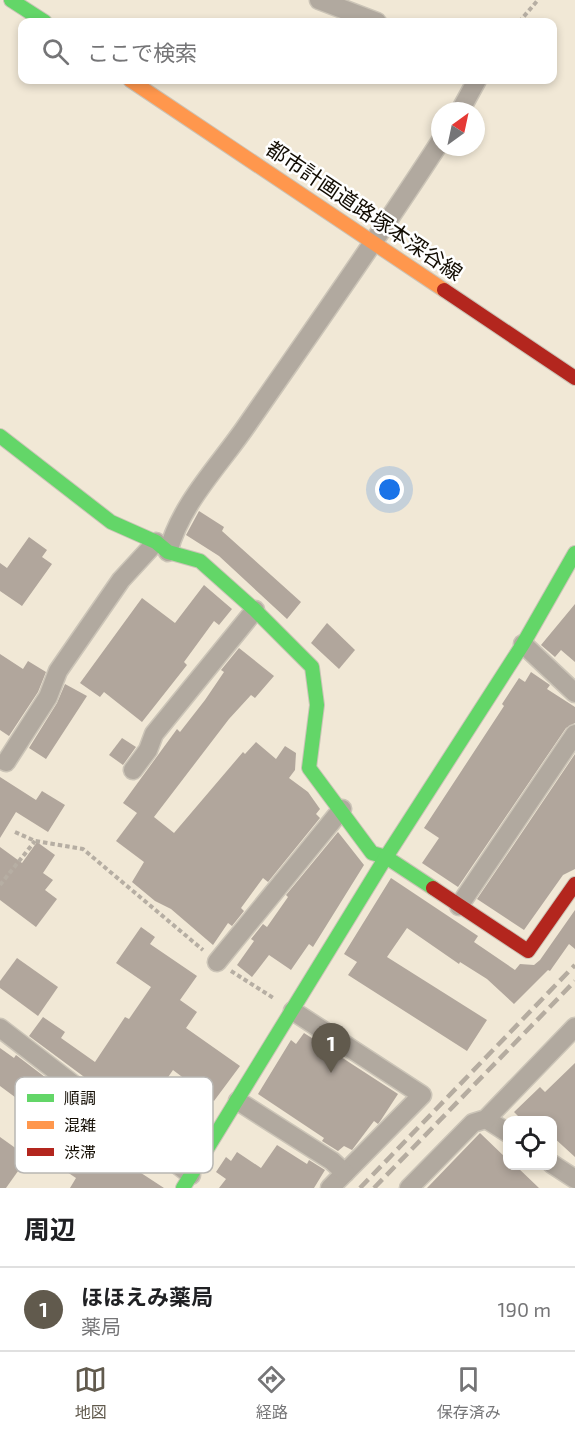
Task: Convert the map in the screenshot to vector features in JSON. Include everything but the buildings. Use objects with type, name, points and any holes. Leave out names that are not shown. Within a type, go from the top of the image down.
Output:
[{"type":"street","points":[[11,0],[39,18]]},
{"type":"street","points":[[319,0],[366,18]]},
{"type":"street","name":"都市計画道路塚本深谷線","points":[[136,84],[575,378]]},
{"type":"street","points":[[465,102],[475,84]]},
{"type":"street","points":[[6,762],[48,698],[58,671],[121,580],[162,547],[173,533],[192,498],[246,428],[431,155]]},
{"type":"street","points":[[0,436],[111,522],[162,547],[200,561],[255,610],[312,667],[317,705],[309,768],[342,809],[372,853],[386,857],[528,951],[575,884]]},
{"type":"street","points":[[213,1141],[386,857],[523,644],[575,553]]},
{"type":"street","points":[[133,770],[148,750],[154,734],[255,610]]},
{"type":"street","points":[[523,644],[575,693]]},
{"type":"street","points":[[459,906],[575,734]]},
{"type":"street","points":[[218,962],[342,809]]},
{"type":"street","points":[[293,1011],[422,1095],[330,1188]]},
{"type":"street","points":[[409,1188],[473,1124],[486,1119],[575,1027]]},
{"type":"street","points":[[0,1028],[60,1077]]},
{"type":"street","points":[[238,1101],[332,1161],[345,1173]]},
{"type":"street","points":[[486,1119],[503,1130]]},
{"type":"path","points":[[522,18],[538,0]]},
{"type":"path","points":[[15,832],[35,841],[83,849],[218,962],[293,1011]]},
{"type":"path","points":[[0,885],[35,841]]},
{"type":"railway","points":[[360,1188],[575,965]]},
{"type":"railway","points":[[374,1188],[575,981]]},
{"type":"traffic: fast","points":[[11,0],[39,18]]},
{"type":"traffic: fast","points":[[0,436],[111,522],[156,542],[168,552],[200,561],[255,610],[312,667],[317,705],[309,768],[372,853],[386,857],[433,888]]},
{"type":"traffic: fast","points":[[213,1139],[386,857],[523,644],[575,553]]},
{"type":"traffic: fast","points":[[183,1188],[192,1173]]},
{"type":"traffic: slow","points":[[136,84],[444,290]]},
{"type":"traffic: jam","points":[[444,290],[575,378]]},
{"type":"traffic: jam","points":[[433,888],[528,951],[575,884]]},
{"type":"place","name":"ほほえみ薬局","points":[[331,1073]]}]
